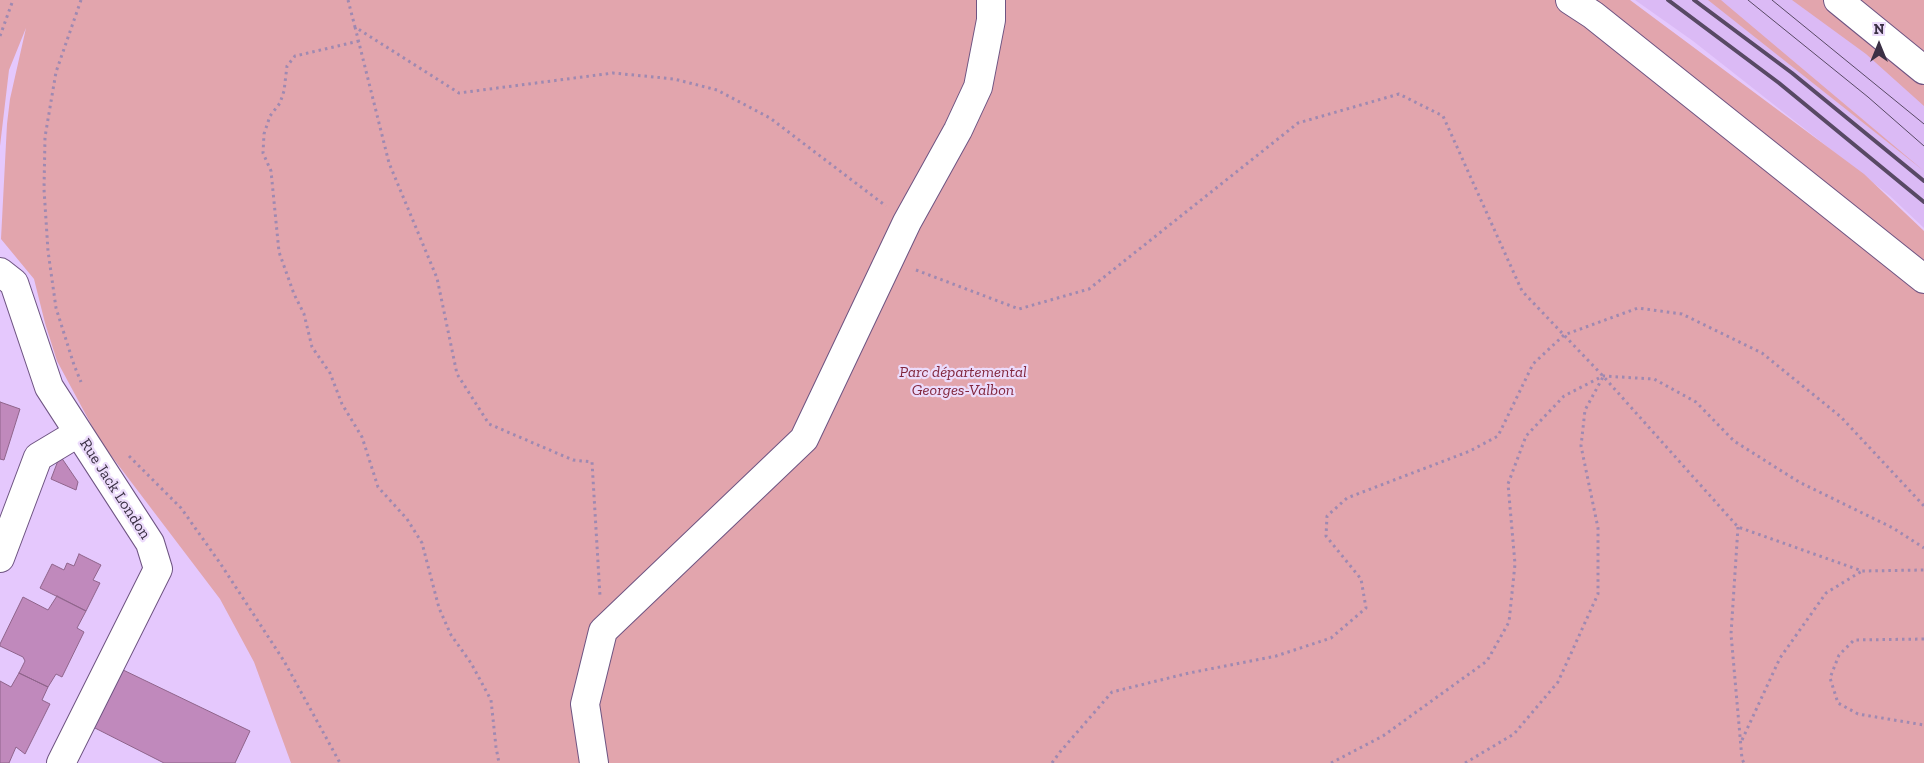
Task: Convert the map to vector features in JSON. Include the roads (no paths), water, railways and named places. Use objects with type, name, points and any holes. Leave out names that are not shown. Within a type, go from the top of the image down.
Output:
[{"type":"street","points":[[594,763],[585,704],[603,631],[804,439],[907,222],[958,130],[978,87],[991,20],[991,0]]},
{"type":"street","points":[[1570,0],[1593,15],[1924,279]]},
{"type":"street","points":[[1838,0],[1924,70]]},
{"type":"street","name":"Rue Jack London","points":[[0,272],[14,283],[49,388],[150,543],[158,569],[61,763]]},
{"type":"street","points":[[0,558],[38,456],[78,433]]},
{"type":"tram line","points":[[1748,0],[1868,97],[1924,146]]},
{"type":"tram line","points":[[1772,0],[1924,124]]},
{"type":"railway","points":[[1668,0],[1779,83],[1924,202]]},
{"type":"railway","points":[[1694,0],[1792,73],[1924,181]]},
{"type":"park label","name":"Parc départemental Georges-Valbon","points":[[963,381]]}]
